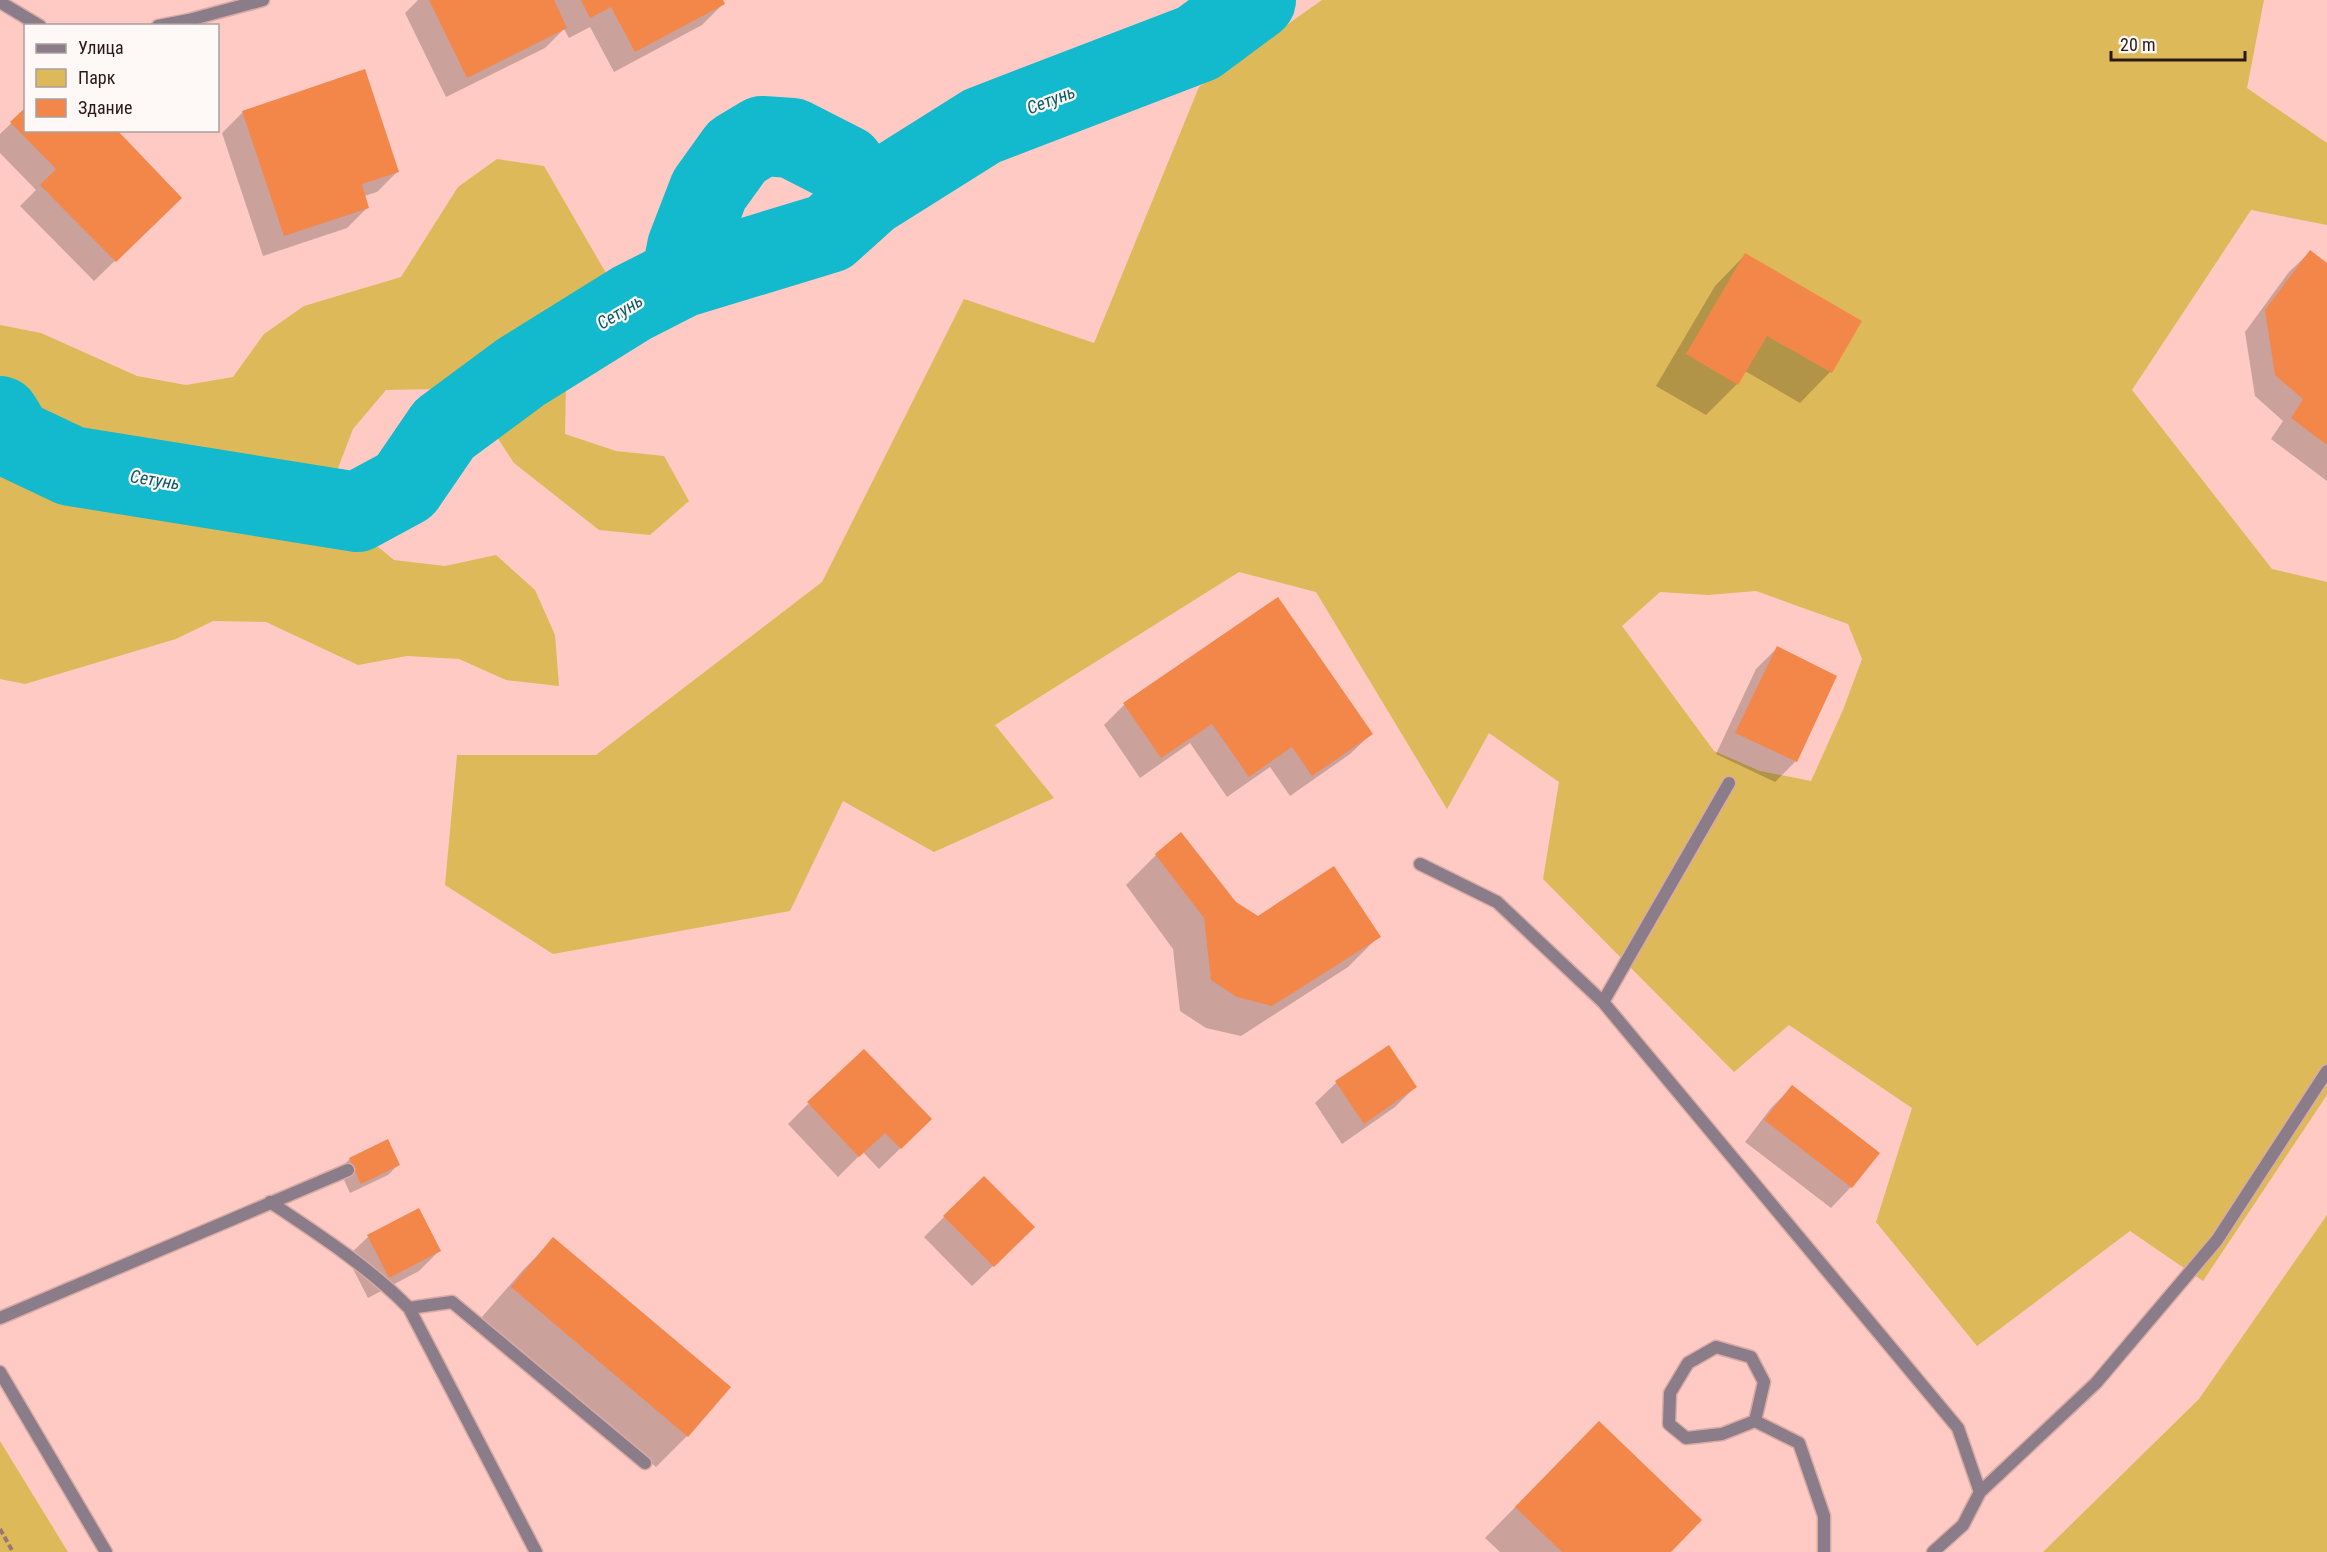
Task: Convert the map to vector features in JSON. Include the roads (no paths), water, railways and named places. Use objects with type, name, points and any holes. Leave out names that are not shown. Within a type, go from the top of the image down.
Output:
[{"type":"street","points":[[168,24],[263,0]]},
{"type":"street","points":[[0,2],[37,24]]},
{"type":"street","points":[[1603,1002],[1729,783]]},
{"type":"street","points":[[1420,864],[1497,902],[1603,1002],[1958,1428],[1980,1492]]},
{"type":"street","points":[[1933,1552],[1963,1525],[1980,1492],[2096,1383],[2217,1240],[2327,1071]]},
{"type":"street","points":[[0,1318],[348,1170]]},
{"type":"street","points":[[270,1202],[314,1231],[393,1292],[409,1308],[536,1552]]},
{"type":"street","points":[[409,1308],[452,1302],[645,1463]]},
{"type":"street","points":[[1755,1421],[1764,1382],[1751,1357],[1716,1347],[1688,1363],[1670,1393],[1669,1425],[1686,1438],[1722,1434],[1755,1421],[1799,1443],[1824,1516],[1824,1552]]},
{"type":"street","points":[[0,1372],[106,1552]]},
{"type":"waterway","name":"Сетунь","points":[[0,416],[14,439],[71,466],[357,512],[405,486],[444,429],[521,372],[632,303],[681,278],[829,233],[869,197],[982,126],[1198,43],[1256,0]]},
{"type":"waterway","points":[[681,278],[687,247],[709,190],[737,151],[762,136],[792,138],[845,165],[869,197]]}]
